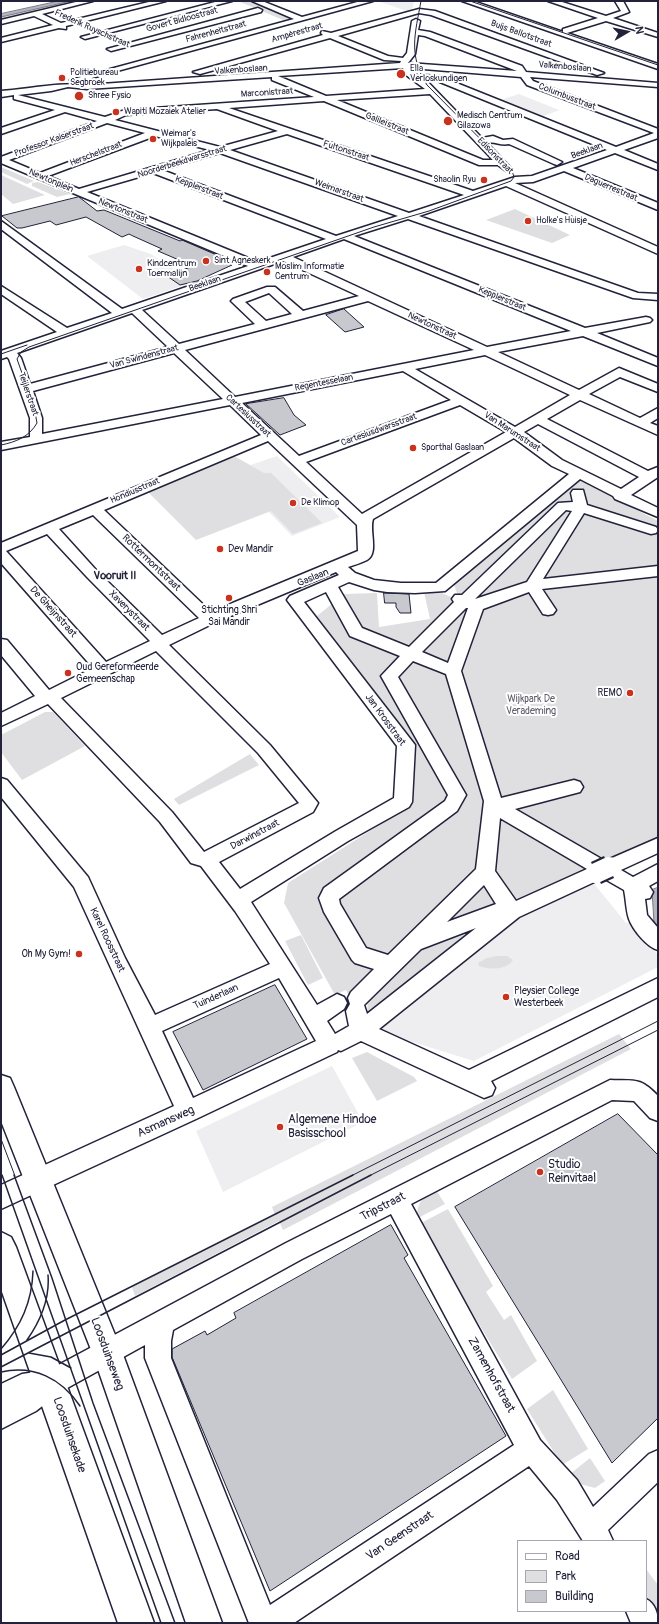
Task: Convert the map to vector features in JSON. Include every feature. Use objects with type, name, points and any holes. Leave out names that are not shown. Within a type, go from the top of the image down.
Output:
[{"type":"main road","name":"Loosduinseweg","points":[[1,1087],[107,1352],[204,1623]]},
{"type":"main road","name":"Loosduinsekade","points":[[1,1247],[136,1623]]},
{"type":"street","points":[[1,22],[89,1]]},
{"type":"street","points":[[1,40],[162,1]]},
{"type":"street","points":[[79,34],[228,1]]},
{"type":"street","points":[[256,1],[295,21],[329,34],[392,63]]},
{"type":"street","points":[[264,4],[276,1]]},
{"type":"street","name":"Fahrenheitstraat","points":[[76,87],[74,81],[77,79],[369,1]]},
{"type":"street","points":[[420,1],[407,62],[424,73],[658,167]]},
{"type":"street","points":[[466,1],[658,67]]},
{"type":"street","points":[[478,1],[658,62]]},
{"type":"street","points":[[552,1],[658,35]]},
{"type":"street","points":[[566,31],[625,12],[619,1]]},
{"type":"street","points":[[246,6],[295,21]]},
{"type":"street","name":"Govert Bidloostraat","points":[[104,46],[258,10]]},
{"type":"street","name":"Ampèrestraat","points":[[193,79],[329,34],[419,11]]},
{"type":"street","name":"Buijs Ballotstraat","points":[[419,11],[428,12],[604,75],[610,83]]},
{"type":"street","name":"Frederik Ruyschstraat","points":[[35,14],[141,62]]},
{"type":"street","name":"Columbusstraat","points":[[414,32],[427,34],[519,68],[530,83],[656,130]]},
{"type":"street","name":"Valkenboslaan","points":[[76,87],[407,62]]},
{"type":"street","name":"Valkenboslaan","points":[[193,79],[275,78],[407,62]]},
{"type":"street","name":"Edisonstraat","points":[[407,62],[424,73],[431,90],[518,179]]},
{"type":"street","name":"Edisonstraat","points":[[407,62],[424,73]]},
{"type":"street","name":"Valkenboslaan","points":[[424,73],[525,76],[658,88]]},
{"type":"street","name":"Galileïstraat","points":[[275,78],[482,163],[500,162]]},
{"type":"street","name":"Valkenboslaan","points":[[610,83],[658,85]]},
{"type":"street","points":[[17,95],[51,89],[76,87]]},
{"type":"street","points":[[3,95],[27,95],[76,87]]},
{"type":"street","name":"Marconistraat","points":[[107,120],[125,113],[431,90]]},
{"type":"street","name":"Weimarstraat","points":[[17,95],[220,150],[409,216],[635,306]]},
{"type":"street","name":"Weimarstraat","points":[[27,95],[35,100]]},
{"type":"street","name":"Fultonstraat","points":[[219,106],[223,110],[470,196]]},
{"type":"street","points":[[1,131],[65,109]]},
{"type":"street","name":"Professor Kaiserstraat","points":[[1,160],[107,120]]},
{"type":"street","name":"Beeklaan","points":[[5,354],[340,237],[409,216],[426,215],[457,204],[470,196],[518,179],[533,179],[557,165],[603,145],[656,130]]},
{"type":"street","name":"Beeklaan","points":[[518,179],[522,174],[615,150],[656,130]]},
{"type":"street","name":"Noorderbeekdwarsstraat","points":[[78,192],[286,131]]},
{"type":"street","name":"Herschelstraat","points":[[39,176],[154,133]]},
{"type":"street","name":"Daguerrestraat","points":[[480,141],[493,139],[658,207]]},
{"type":"street","name":"Newtonplein","points":[[1,160],[78,192]]},
{"type":"street","name":"Kepplerstraat","points":[[153,170],[340,237],[658,362]]},
{"type":"street","points":[[507,183],[658,251]]},
{"type":"street","name":"Newtonstraat","points":[[78,192],[257,266]]},
{"type":"street","points":[[1,224],[121,314]]},
{"type":"street","name":"Newtonstraat","points":[[283,257],[658,431]]},
{"type":"street","points":[[1,289],[66,333]]},
{"type":"street","points":[[263,325],[237,301],[272,289],[300,315]]},
{"type":"street","points":[[652,320],[635,306],[658,296]]},
{"type":"street","name":"Van Swindenstraat","points":[[26,389],[369,297]]},
{"type":"street","name":"Regentesselaan","points":[[227,397],[471,344],[568,326],[635,306]]},
{"type":"street","name":"Cartesiusstraat","points":[[134,309],[363,523]]},
{"type":"street","name":"Regentesselaan","points":[[1,435],[36,433],[227,397],[487,352],[652,320]]},
{"type":"street","name":"Teijlerstraat","points":[[5,354],[15,358],[36,418],[36,433]]},
{"type":"street","name":"Van Marumstraat","points":[[404,367],[515,432],[557,463],[576,486],[620,496]]},
{"type":"street","points":[[363,523],[367,517],[394,501],[619,372],[658,388]]},
{"type":"street","name":"Cartesiusdwarsstraat","points":[[297,461],[461,400]]},
{"type":"street","points":[[641,423],[658,412]]},
{"type":"street","points":[[538,419],[654,474]]},
{"type":"street","name":"Regentesselaan","points":[[1,446],[36,433]]},
{"type":"street","name":"Hondiusstraat","points":[[1,548],[269,436]]},
{"type":"street","points":[[620,496],[654,474]]},
{"type":"street","points":[[576,486],[655,536]]},
{"type":"street","points":[[576,486],[647,523],[655,536]]},
{"type":"street","points":[[532,585],[576,486]]},
{"type":"street","points":[[442,587],[576,486]]},
{"type":"street","points":[[391,966],[362,957],[359,954],[330,901],[331,894],[356,850],[451,806],[456,798],[452,785],[389,676],[464,601],[563,506],[576,486]]},
{"type":"street","points":[[620,496],[658,513]]},
{"type":"street","name":"Rottermontstraat","points":[[94,508],[209,618]]},
{"type":"street","name":"Gaslaan","points":[[1,720],[209,618],[344,572],[365,553],[363,523]]},
{"type":"street","name":"Xaverystraat","points":[[49,527],[159,643]]},
{"type":"street","name":"De Gheijnstraat","points":[[1,554],[104,670]]},
{"type":"street","points":[[344,572],[383,587],[442,587],[464,601],[532,585],[658,571]]},
{"type":"street","name":"Jan Krosstraat","points":[[238,900],[356,850],[403,802],[406,745],[363,683],[295,600],[329,585],[344,572]]},
{"type":"street","points":[[329,585],[356,632],[452,671]]},
{"type":"street","points":[[532,585],[548,610]]},
{"type":"street","points":[[353,1011],[391,966],[485,872],[495,804],[452,671],[464,601]]},
{"type":"street","name":"Darwinstraat","points":[[159,643],[264,749],[309,803],[308,807],[207,860]]},
{"type":"street","points":[[1,644],[48,697],[166,817],[198,858],[207,860],[238,900],[281,965],[314,1019],[335,1043]]},
{"type":"street","name":"Karel Roosstraat","points":[[1,785],[81,882],[117,962],[150,1027],[188,1112]]},
{"type":"street","points":[[495,804],[574,787]]},
{"type":"street","points":[[495,804],[638,889]]},
{"type":"street","points":[[413,943],[511,909],[658,845]]},
{"type":"street","points":[[485,872],[511,909]]},
{"type":"street","points":[[658,872],[638,889],[638,918],[658,942]]},
{"type":"street","points":[[314,1019],[353,1011],[511,909]]},
{"type":"street","name":"Tuinderlaan","points":[[150,1027],[281,965]]},
{"type":"street","points":[[353,1011],[476,1085],[658,987]]},
{"type":"street","name":"Asmansweg","points":[[1,1197],[335,1043],[353,1011]]},
{"type":"street","name":"Tripstraat","points":[[51,1383],[294,1251],[610,1090],[639,1091],[658,1111]]},
{"type":"street","name":"Zamenhofstraat","points":[[396,1200],[531,1449],[567,1490],[595,1535]]},
{"type":"street","points":[[163,1322],[158,1341],[158,1358],[263,1623]]},
{"type":"street","points":[[1,1398],[22,1387],[51,1383]]},
{"type":"street","points":[[1,1416],[27,1402],[51,1383]]},
{"type":"street","name":"Van Geenstraat","points":[[268,1623],[531,1449]]},
{"type":"street","points":[[595,1535],[658,1463]]},
{"type":"street","points":[[641,1612],[647,1623]]},
{"type":"shaded area","points":[[59,1],[71,1],[1,17],[1,14]]},
{"type":"shaded area","points":[[378,1],[414,1],[412,11],[409,12]]},
{"type":"shaded area","points":[[519,94],[560,110],[541,117],[500,100]]},
{"type":"shaded area","name":"Kindcentrum Toermalijn","points":[[124,245],[151,254],[193,282],[143,299],[87,256]]},
{"type":"shaded area","name":"De Klimop","points":[[277,456],[340,517],[292,536],[230,472]]},
{"type":"shaded area","name":"Pleysier College Westerbeek","points":[[592,881],[626,923],[630,922],[658,955],[658,967],[474,1061],[380,1032],[377,1028],[519,912]]},
{"type":"shaded area","points":[[657,888],[658,927],[654,923],[652,890]]},
{"type":"shaded area","name":"Algemene Hindoe Basisschool","points":[[332,1066],[363,1122],[223,1192],[196,1131]]},
{"type":"green space","points":[[71,1],[81,1],[1,20],[1,17]]},
{"type":"green space","points":[[238,1],[251,1],[294,19],[283,20]]},
{"type":"green space","points":[[1,167],[34,181],[27,184],[1,172]]},
{"type":"green space","points":[[1,175],[45,195],[13,204],[1,194]]},
{"type":"green space","points":[[38,182],[70,194],[57,197],[32,186],[32,183]]},
{"type":"green space","points":[[515,209],[570,235],[552,243],[486,220]]},
{"type":"green space","points":[[234,456],[264,473],[271,473],[322,523],[293,534],[271,511],[196,540],[147,491]]},
{"type":"green space","name":"Wijkpark De Verademing","points":[[578,479],[658,521],[658,841],[515,902],[368,1014],[367,1000],[350,999],[346,990],[335,995],[284,903],[288,883],[409,806],[410,743],[317,616],[344,594],[377,593],[379,627],[430,619],[424,592],[439,592],[459,600],[454,584]]},
{"type":"green space","points":[[45,712],[53,712],[85,746],[22,780],[1,752],[1,735]]},
{"type":"green space","points":[[250,754],[259,765],[179,805],[174,799]]},
{"type":"green space","points":[[301,935],[323,978],[308,985],[285,941]]},
{"type":"green space","points":[[507,956],[513,960],[507,966],[498,968],[479,966],[478,963],[487,958]]},
{"type":"green space","points":[[619,1034],[631,1049],[283,1230],[279,1221],[135,1296],[132,1287],[275,1215],[272,1207]]},
{"type":"green space","points":[[367,1052],[414,1077],[417,1081],[377,1101],[352,1058]]},
{"type":"green space","points":[[436,1190],[445,1204],[416,1219],[419,1204],[423,1198]]},
{"type":"green space","points":[[448,1209],[493,1286],[486,1292],[504,1320],[511,1315],[537,1361],[512,1379],[419,1224]]},
{"type":"green space","points":[[553,1390],[588,1449],[562,1465],[527,1409]]},
{"type":"green space","points":[[590,1458],[605,1481],[595,1488],[580,1484],[570,1474]]},
{"type":"green space","points":[[647,1570],[658,1585],[658,1623],[647,1606]]},
{"type":"building","points":[[79,197],[97,211],[104,210],[180,241],[182,240],[219,256],[215,258],[232,265],[197,281],[180,285],[167,276],[193,266],[158,251],[162,249],[129,234],[122,237],[86,217],[56,225],[50,221],[17,228],[2,216]]},
{"type":"building","points":[[344,309],[364,327],[345,332],[326,315]]},
{"type":"building","points":[[284,398],[294,415],[306,425],[280,435],[246,404]]},
{"type":"building","points":[[384,593],[409,594],[411,613],[400,613],[396,607],[396,603],[385,603]]},
{"type":"building","points":[[275,985],[307,1039],[203,1090],[173,1032]]},
{"type":"building","points":[[618,1114],[658,1155],[658,1418],[612,1463],[455,1207]]},
{"type":"building","points":[[391,1225],[408,1255],[404,1258],[506,1436],[270,1591],[172,1357],[172,1349],[205,1331],[207,1335],[236,1318],[234,1313]]},
{"type":"tram line","points":[[1,445],[22,438],[30,432],[37,423],[34,407],[17,359],[21,352],[29,347],[374,227],[429,211],[511,181],[514,177],[512,171],[427,85],[421,74],[415,54],[415,34],[421,1]]},
{"type":"tram line","points":[[470,1],[658,65]]},
{"type":"tram line","points":[[1,354],[27,345]]},
{"type":"tram line","points":[[351,1176],[658,1021]]},
{"type":"tram line","points":[[369,1176],[658,1030]]},
{"type":"tram line","points":[[1,1139],[15,1176]]},
{"type":"tram line","points":[[2,1175],[46,1300]]},
{"type":"tram line","points":[[14,1175],[66,1320]]},
{"type":"tram line","points":[[66,1320],[353,1175]]},
{"type":"tram line","points":[[70,1331],[371,1175]]},
{"type":"tram line","points":[[1,1349],[20,1322],[24,1313],[28,1303],[33,1271]]},
{"type":"tram line","points":[[46,1300],[48,1275]]},
{"type":"tram line","points":[[27,1340],[44,1309],[46,1300]]},
{"type":"tram line","points":[[46,1300],[55,1325]]},
{"type":"tram line","points":[[55,1325],[66,1320]]},
{"type":"tram line","points":[[66,1320],[70,1331]]},
{"type":"tram line","points":[[1,1355],[55,1325]]},
{"type":"tram line","points":[[55,1325],[59,1337]]},
{"type":"tram line","points":[[59,1337],[70,1331]]},
{"type":"tram line","points":[[70,1331],[93,1403],[175,1623]]},
{"type":"tram line","points":[[1,1367],[59,1337]]},
{"type":"tram line","points":[[59,1337],[70,1368]]},
{"type":"tram line","points":[[29,1353],[51,1357],[70,1368]]},
{"type":"tram line","points":[[70,1368],[161,1623]]},
{"type":"tram line","points":[[1,1372],[25,1370],[46,1376],[64,1388],[73,1396],[80,1406]]},
{"type":"place","name":"Ella Verloskundigen","points":[[401,74]]},
{"type":"place","name":"Politiebureau Segbroek","points":[[62,78]]},
{"type":"place","name":"Shree Fysio","points":[[79,96]]},
{"type":"place","name":"Wapiti Mozaiek Atelier","points":[[116,112]]},
{"type":"place","name":"Medisch Centrum Gilazowa","points":[[448,121]]},
{"type":"place","name":"Weimar's Wijkpaleis","points":[[153,139]]},
{"type":"place","name":"Shaolin Ryu","points":[[484,180]]},
{"type":"place","name":"Holke's Huisje","points":[[528,221]]},
{"type":"place","name":"Sint Agneskerk","points":[[206,261]]},
{"type":"place","name":"Kindcentrum Toermalijn","points":[[139,269]]},
{"type":"place","name":"Moslim Informatie Centrum","points":[[267,272]]},
{"type":"place","name":"Sporthal Gaslaan","points":[[413,448]]},
{"type":"place","name":"De Klimop","points":[[293,503]]},
{"type":"place","name":"Dev Mandir","points":[[220,549]]},
{"type":"place","name":"Stichting Shri Sai Mandir","points":[[229,598]]},
{"type":"place","name":"Oud Gereformeerde Gemeenschap","points":[[68,673]]},
{"type":"place","name":"REMO","points":[[630,693]]},
{"type":"place","name":"Oh My Gym!","points":[[79,954]]},
{"type":"place","name":"Pleysier College Westerbeek","points":[[506,997]]},
{"type":"place","name":"Algemene Hindoe Basisschool","points":[[280,1127]]},
{"type":"place","name":"Studio Reinvitaal","points":[[540,1172]]},
{"type":"district","name":"Vooruit II","points":[[115,576]]}]
